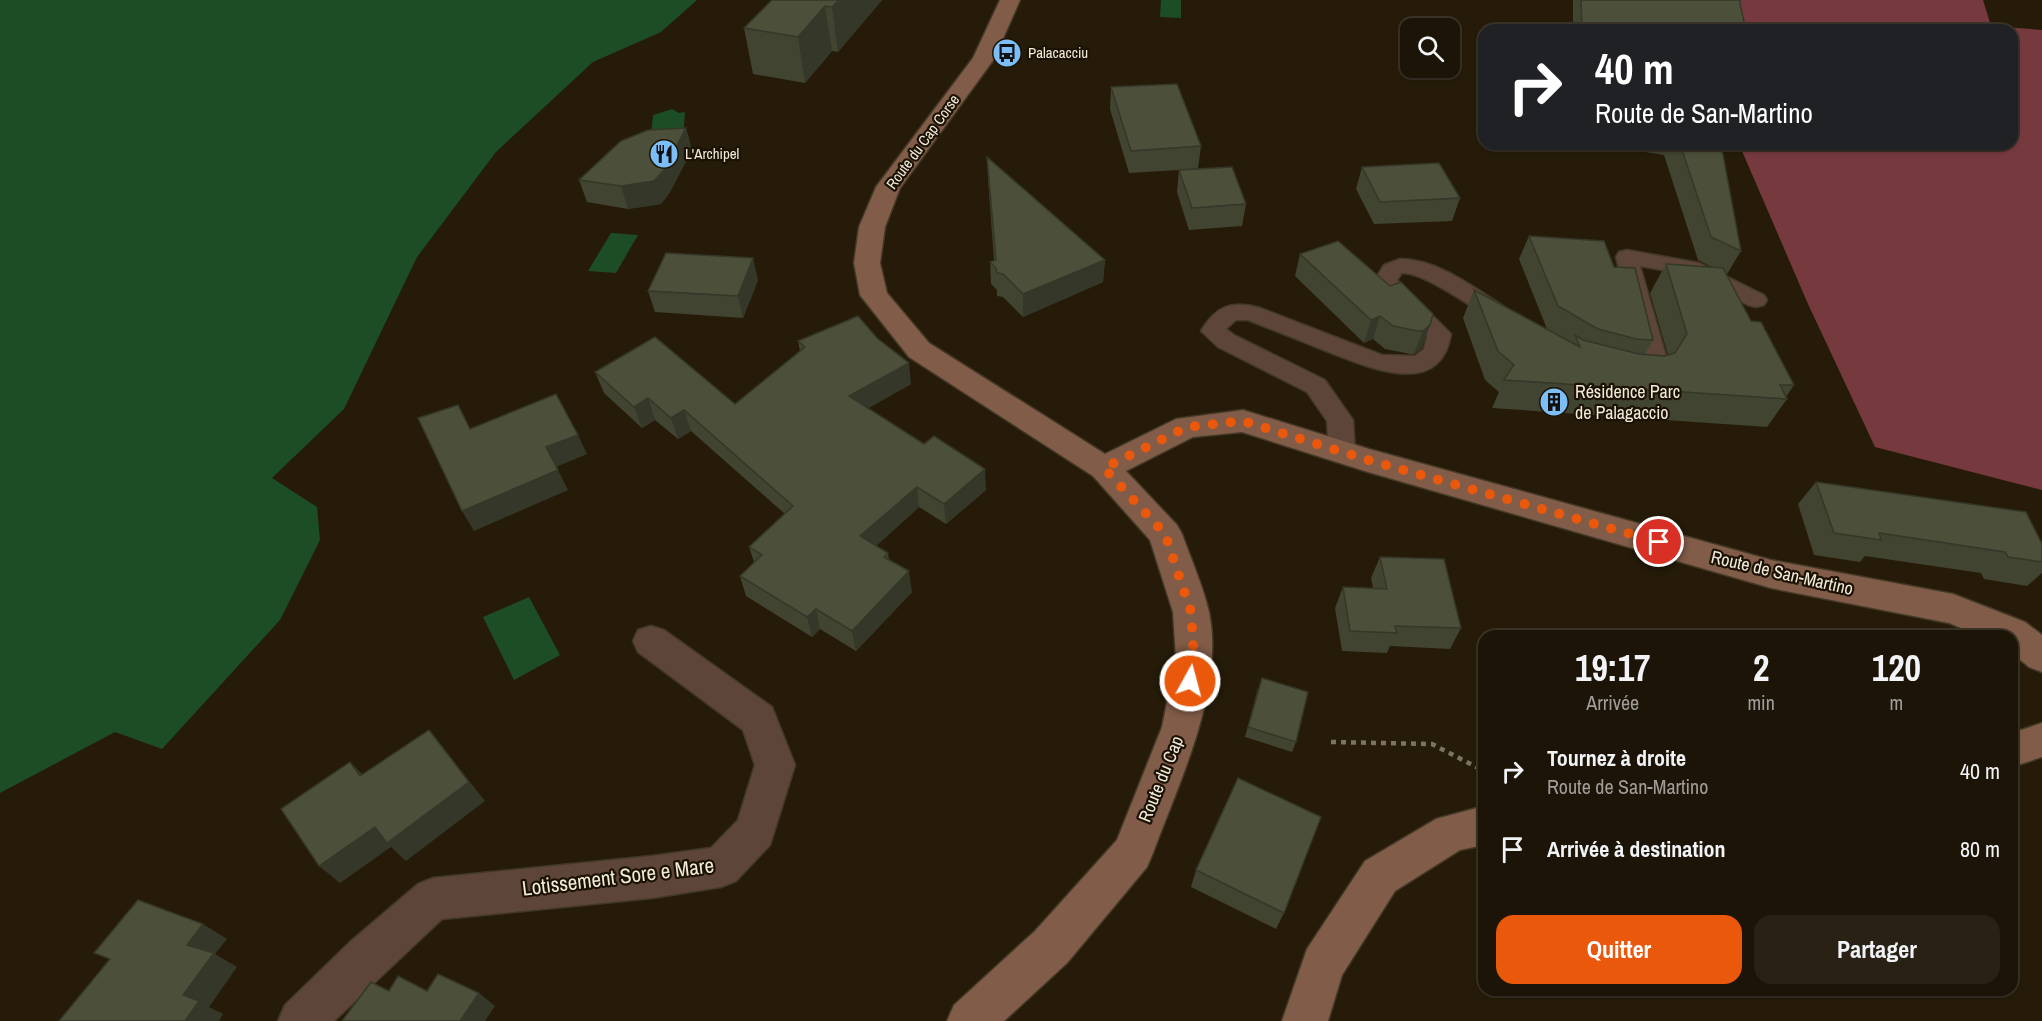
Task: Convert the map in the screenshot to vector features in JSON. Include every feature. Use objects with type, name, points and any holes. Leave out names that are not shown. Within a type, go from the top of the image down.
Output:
[{"type":"main road","name":"Route du Cap Corse","points":[[919,350],[874,295],[867,263],[872,227],[888,187],[983,59],[1010,0]]},
{"type":"main road","name":"Route du Cap","points":[[919,350],[1000,404],[1104,468],[1165,534],[1191,612],[1194,658],[1181,727],[1132,853],[1051,946],[970,1021]]},
{"type":"main road","name":"Route de San-Martino","points":[[1104,468],[1187,427],[1243,421],[1342,452],[1771,574],[1953,609],[2005,630]]},
{"type":"main road","name":"Route de San-Martino","points":[[2018,638],[2042,656]]},
{"type":"main road","points":[[2018,748],[2042,740]]},
{"type":"main road","points":[[1305,1021],[1323,965],[1380,876],[1451,833],[1478,826]]},
{"type":"street","name":"Lotissement Sore e Mare","points":[[301,1021],[366,958],[433,899],[652,877],[720,867],[755,831],[775,765],[758,719],[651,641]]},
{"type":"lane","points":[[1612,369],[1647,374],[1656,363],[1627,257],[1691,268],[1756,300]]},
{"type":"lane","points":[[1342,452],[1340,420],[1316,386],[1226,341],[1213,331],[1219,319],[1235,310],[1252,313],[1378,362],[1400,366],[1423,363],[1434,354],[1439,334],[1385,281],[1389,271],[1401,265],[1420,267],[1518,325]]},
{"type":"path","points":[[1331,742],[1432,744],[1478,768]]},
{"type":"shaded area","points":[[0,0],[697,0],[661,32],[593,62],[496,152],[417,257],[344,409],[272,478],[317,507],[320,540],[280,620],[162,749],[115,732],[0,793]]},
{"type":"shaded area","points":[[1161,0],[1181,0],[1181,18],[1160,17]]},
{"type":"shaded area","points":[[1738,0],[1983,0],[1990,24],[1739,24]]},
{"type":"shaded area","points":[[2018,28],[2042,30],[2042,490],[1875,447],[1808,304],[1742,151],[2018,150]]},
{"type":"shaded area","points":[[672,109],[679,113],[685,112],[683,140],[650,144],[653,115]]},
{"type":"shaded area","points":[[611,233],[638,235],[616,273],[588,271]]},
{"type":"shaded area","points":[[529,597],[560,655],[514,680],[483,617]]},
{"type":"building","points":[[772,0],[839,0],[832,7],[825,6],[798,37],[744,28]]},
{"type":"building","points":[[1581,0],[1740,0],[1745,24],[1582,24]]},
{"type":"building","points":[[1177,84],[1201,146],[1131,151],[1111,87]]},
{"type":"building","points":[[686,128],[664,170],[654,181],[621,186],[579,180],[621,141],[648,130]]},
{"type":"building","points":[[1682,150],[1722,150],[1741,251],[1711,237]]},
{"type":"building","points":[[987,157],[1105,260],[1023,294],[1003,274],[997,273],[996,268],[990,262],[996,260]]},
{"type":"building","points":[[1439,163],[1460,198],[1380,202],[1362,167]]},
{"type":"building","points":[[1232,167],[1246,204],[1192,208],[1179,170]]},
{"type":"building","points":[[1529,236],[1604,241],[1614,267],[1635,268],[1653,340],[1636,339],[1598,329],[1558,306]]},
{"type":"building","points":[[1338,241],[1390,286],[1401,282],[1433,314],[1430,325],[1423,331],[1418,331],[1393,326],[1380,316],[1371,320],[1300,254]]},
{"type":"building","points":[[666,253],[753,258],[738,296],[648,291]]},
{"type":"building","points":[[1666,264],[1723,268],[1751,321],[1761,322],[1794,385],[1780,385],[1787,399],[1504,380],[1514,365],[1498,351],[1474,290],[1580,347],[1575,335],[1583,340],[1639,354],[1664,356],[1675,353],[1687,334]]},
{"type":"building","points":[[858,316],[877,338],[909,363],[849,396],[924,444],[934,436],[985,469],[944,504],[917,487],[860,536],[888,553],[884,557],[909,571],[852,631],[816,609],[807,617],[740,576],[762,555],[749,547],[793,506],[684,410],[671,418],[648,398],[634,407],[595,372],[655,337],[735,404],[805,347],[798,341]]},
{"type":"building","points":[[556,394],[578,435],[546,447],[558,470],[462,511],[418,418],[458,405],[470,429]]},
{"type":"building","points":[[1816,482],[2026,512],[2042,544],[2042,562],[2008,557],[2005,552],[1879,533],[1881,540],[1834,533]]},
{"type":"building","points":[[1380,557],[1444,559],[1461,628],[1395,626],[1397,633],[1350,631],[1343,587],[1387,589]]},
{"type":"building","points":[[1262,678],[1308,692],[1296,742],[1248,727]]},
{"type":"building","points":[[429,730],[469,782],[387,843],[375,827],[319,866],[281,809],[350,762],[360,776]]},
{"type":"building","points":[[1238,778],[1321,817],[1284,913],[1196,870]]},
{"type":"building","points":[[138,900],[203,924],[187,945],[214,953],[183,995],[199,1001],[185,1021],[59,1021],[110,959],[94,953]]},
{"type":"building","points":[[438,974],[479,993],[460,1021],[342,1021],[371,982],[389,991],[398,976],[427,991]]},
{"type":"place","name":"Palacacciu","points":[[1007,53]]},
{"type":"place","name":"L'Archipel","points":[[664,154]]},
{"type":"place","name":"Résidence Parc de Palagaccio","points":[[1554,402]]},
{"type":"route","points":[[1190,681],[1194,658],[1191,612],[1165,534],[1104,468],[1187,427],[1243,421],[1368,460],[1659,542]]}]
